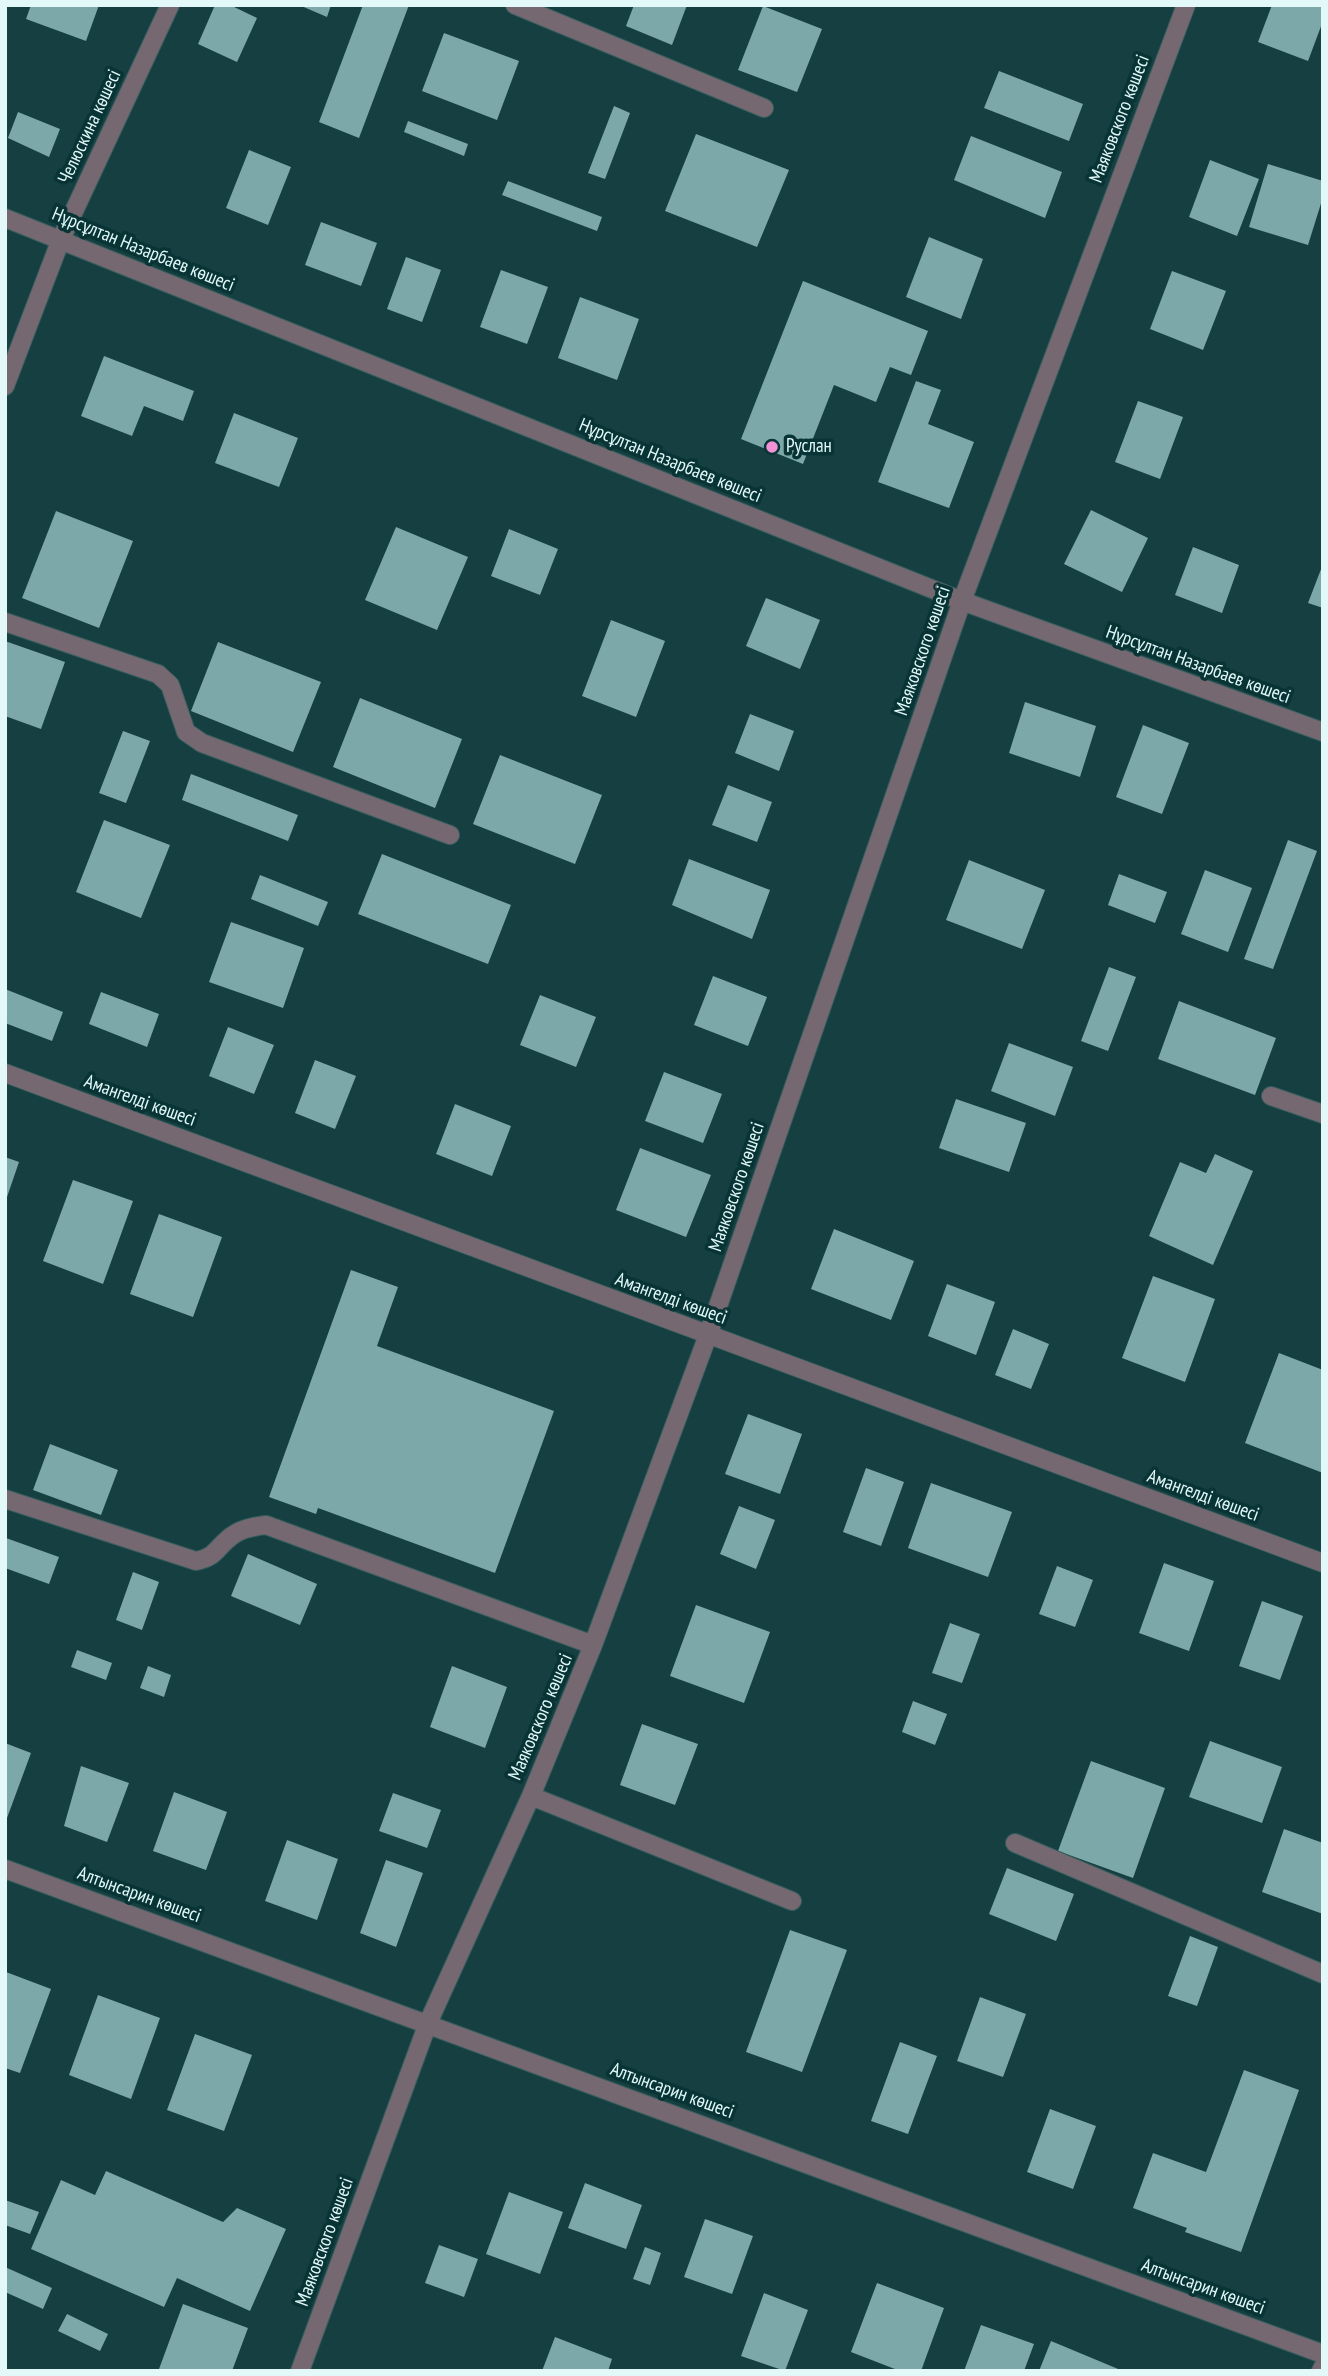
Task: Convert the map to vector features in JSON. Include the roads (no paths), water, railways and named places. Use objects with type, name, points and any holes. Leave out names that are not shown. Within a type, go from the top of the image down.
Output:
[{"type":"street","name":"Челюскина көшесі","points":[[5,386],[61,239],[170,5]]},
{"type":"street","points":[[515,5],[764,108]]},
{"type":"street","name":"Маяковского көшесі","points":[[300,2371],[428,2023],[531,1796],[593,1645],[708,1335],[962,601],[1185,5]]},
{"type":"street","name":"Нұрсұлтан Назарбаев көшесі","points":[[5,219],[61,239],[962,601],[1323,732]]},
{"type":"street","points":[[5,622],[158,674],[170,685],[186,732],[202,743],[450,835]]},
{"type":"street","name":"Амангелді көшесі","points":[[5,1073],[1323,1563]]},
{"type":"street","points":[[1271,1096],[1323,1114]]},
{"type":"street","points":[[5,1499],[195,1562],[211,1558],[229,1538],[247,1528],[266,1525],[593,1645]]},
{"type":"street","points":[[531,1796],[792,1902]]},
{"type":"street","points":[[1015,1843],[1323,1974]]},
{"type":"street","name":"Алтынсарин көшесі","points":[[5,1869],[1323,2354]]},
{"type":"place","name":"Руслан","points":[[772,447]]}]
